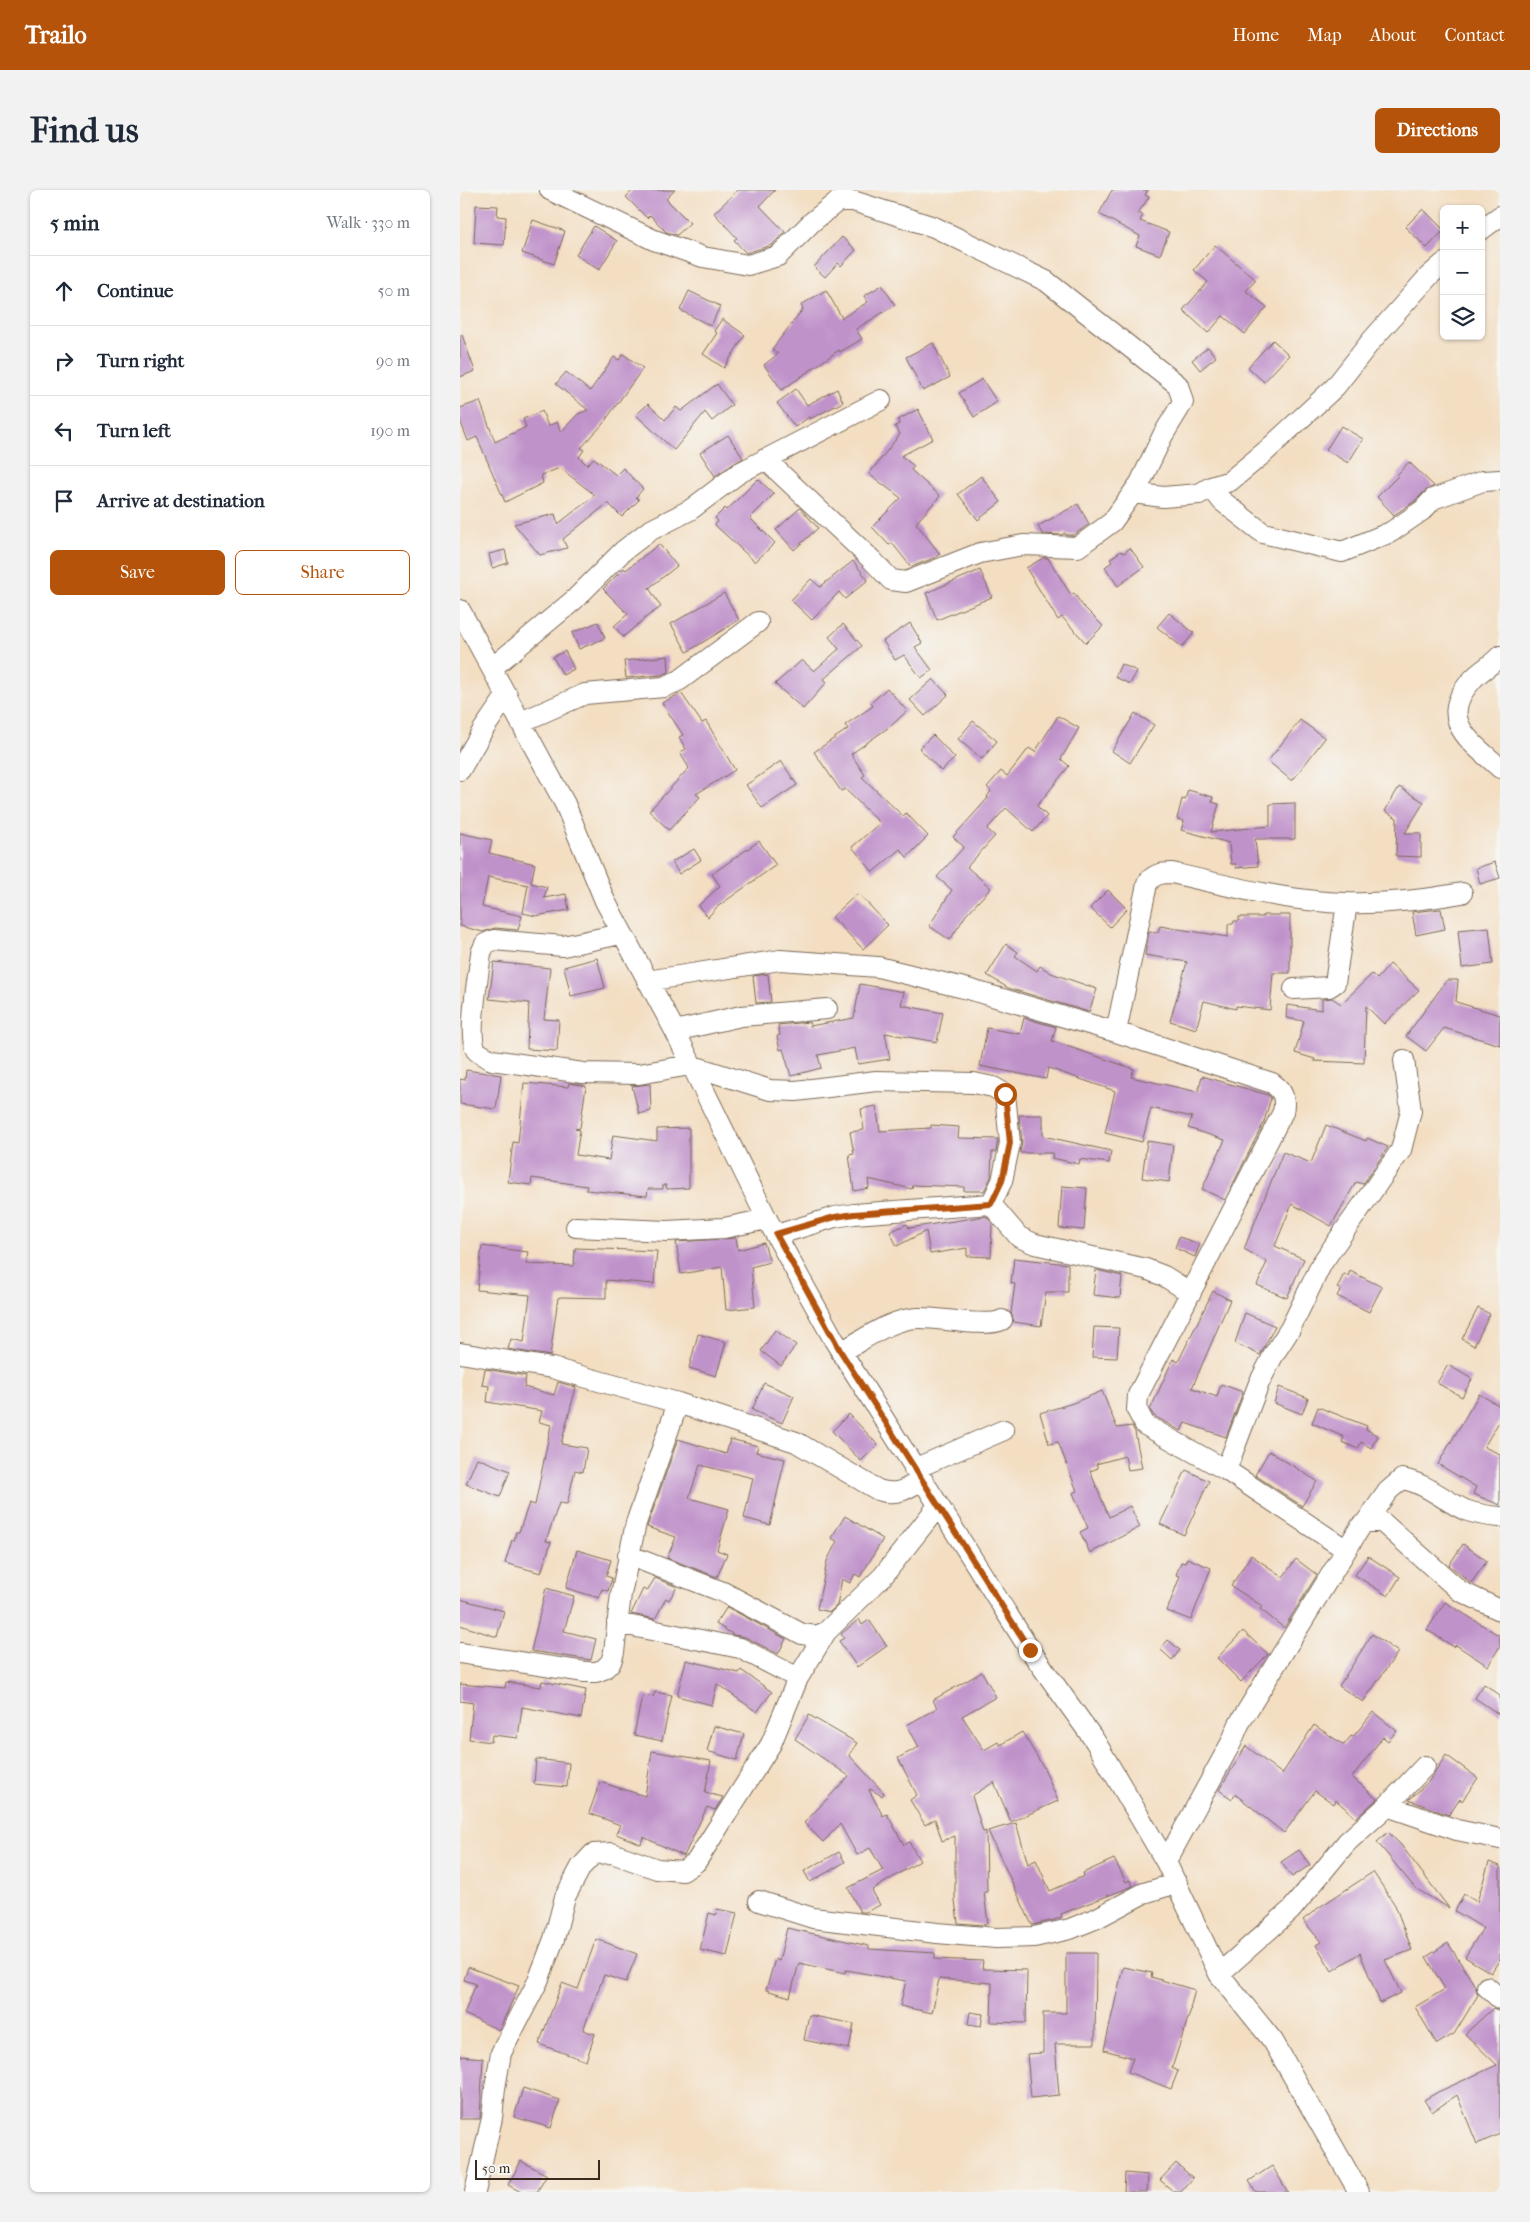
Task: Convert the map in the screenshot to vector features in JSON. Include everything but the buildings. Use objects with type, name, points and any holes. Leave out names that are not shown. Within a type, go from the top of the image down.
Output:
[{"type":"street","points":[[550,190],[654,240],[702,257],[748,265],[778,256],[812,222],[838,201],[853,201],[934,227],[1046,281],[1178,385],[1182,402],[1133,493],[1112,522],[1078,547],[1014,546],[980,553],[906,582],[891,580],[766,459]]},
{"type":"street","points":[[1485,227],[1500,216]]},
{"type":"street","points":[[1133,493],[1163,497],[1199,494],[1210,487],[1230,481],[1265,452],[1335,387],[1372,340],[1429,276],[1440,266]]},
{"type":"street","points":[[492,668],[574,600],[623,551],[649,531],[690,510],[739,473],[881,400]]},
{"type":"street","points":[[1210,487],[1222,500],[1263,534],[1342,552],[1391,532],[1423,510],[1433,499],[1483,481],[1500,480]]},
{"type":"street","points":[[460,610],[565,804],[605,901],[621,934],[675,1031],[690,1066],[771,1227],[841,1352],[1030,1650],[1094,1741],[1166,1862],[1219,1974],[1273,2041],[1359,2192]]},
{"type":"street","points":[[521,722],[585,694],[664,687],[680,680],[758,622]]},
{"type":"street","points":[[1500,656],[1475,677],[1461,692],[1456,708],[1457,721],[1463,735],[1500,768]]},
{"type":"street","points":[[460,770],[483,730],[507,695]]},
{"type":"street","points":[[1116,1032],[1147,884],[1151,877],[1163,873],[1172,873],[1293,898],[1347,903],[1397,902],[1462,893]]},
{"type":"street","points":[[1294,989],[1329,987],[1335,983],[1347,903]]},
{"type":"street","points":[[621,934],[563,946],[494,940],[485,944],[481,953],[472,1030],[475,1048],[480,1054],[492,1060],[584,1073],[639,1074],[690,1066],[770,1090],[788,1091],[876,1081],[974,1083],[993,1087],[1005,1094],[1010,1143],[1002,1181],[991,1204]]},
{"type":"street","points":[[647,981],[780,960],[878,967],[968,990],[1116,1032],[1272,1083],[1280,1089],[1285,1100],[1283,1112],[1138,1395],[1137,1410],[1145,1426],[1226,1470],[1345,1549]]},
{"type":"street","points":[[675,1031],[741,1016],[828,1009]]},
{"type":"street","points":[[1226,1470],[1259,1383],[1274,1354],[1290,1330],[1322,1263],[1402,1150],[1411,1111],[1404,1060]]},
{"type":"street","points":[[991,1204],[1019,1237],[1036,1244],[1146,1269],[1164,1276],[1191,1293]]},
{"type":"street","points":[[576,1227],[676,1230],[771,1227],[854,1214],[991,1204]]},
{"type":"street","points":[[841,1352],[897,1322],[917,1318],[953,1319],[987,1324],[1002,1320]]},
{"type":"street","points":[[460,1353],[552,1368],[678,1403],[796,1442],[878,1490],[889,1493],[905,1492],[918,1474],[1004,1430]]},
{"type":"street","points":[[460,1652],[596,1672],[604,1669],[611,1662],[628,1555],[636,1523],[655,1463],[678,1403]]},
{"type":"street","points":[[1166,1862],[1239,1724],[1308,1614],[1345,1549],[1360,1526],[1366,1522],[1388,1491],[1402,1479],[1415,1481],[1465,1510],[1500,1517]]},
{"type":"street","points":[[475,2192],[492,2118],[495,2088],[502,2053],[538,1981],[554,1939],[565,1896],[582,1867],[593,1854],[602,1853],[612,1853],[627,1857],[657,1869],[683,1871],[696,1862],[771,1744],[798,1678],[826,1632],[883,1576],[938,1506]]},
{"type":"street","points":[[1366,1522],[1382,1522],[1460,1591],[1500,1610]]},
{"type":"street","points":[[628,1555],[724,1592],[802,1634],[816,1636],[826,1632]]},
{"type":"street","points":[[617,1623],[740,1648],[798,1678]]},
{"type":"street","points":[[1219,1974],[1291,1910],[1347,1842],[1387,1806],[1425,1766]]},
{"type":"street","points":[[1387,1806],[1457,1830],[1500,1839]]},
{"type":"street","points":[[759,1902],[823,1919],[996,1938],[1034,1937],[1070,1929],[1097,1918],[1144,1893],[1177,1883]]},
{"type":"route","points":[[1005,1094],[1010,1143],[1002,1181],[991,1204],[854,1214],[835,1217],[776,1234],[841,1352],[1030,1650]]}]
